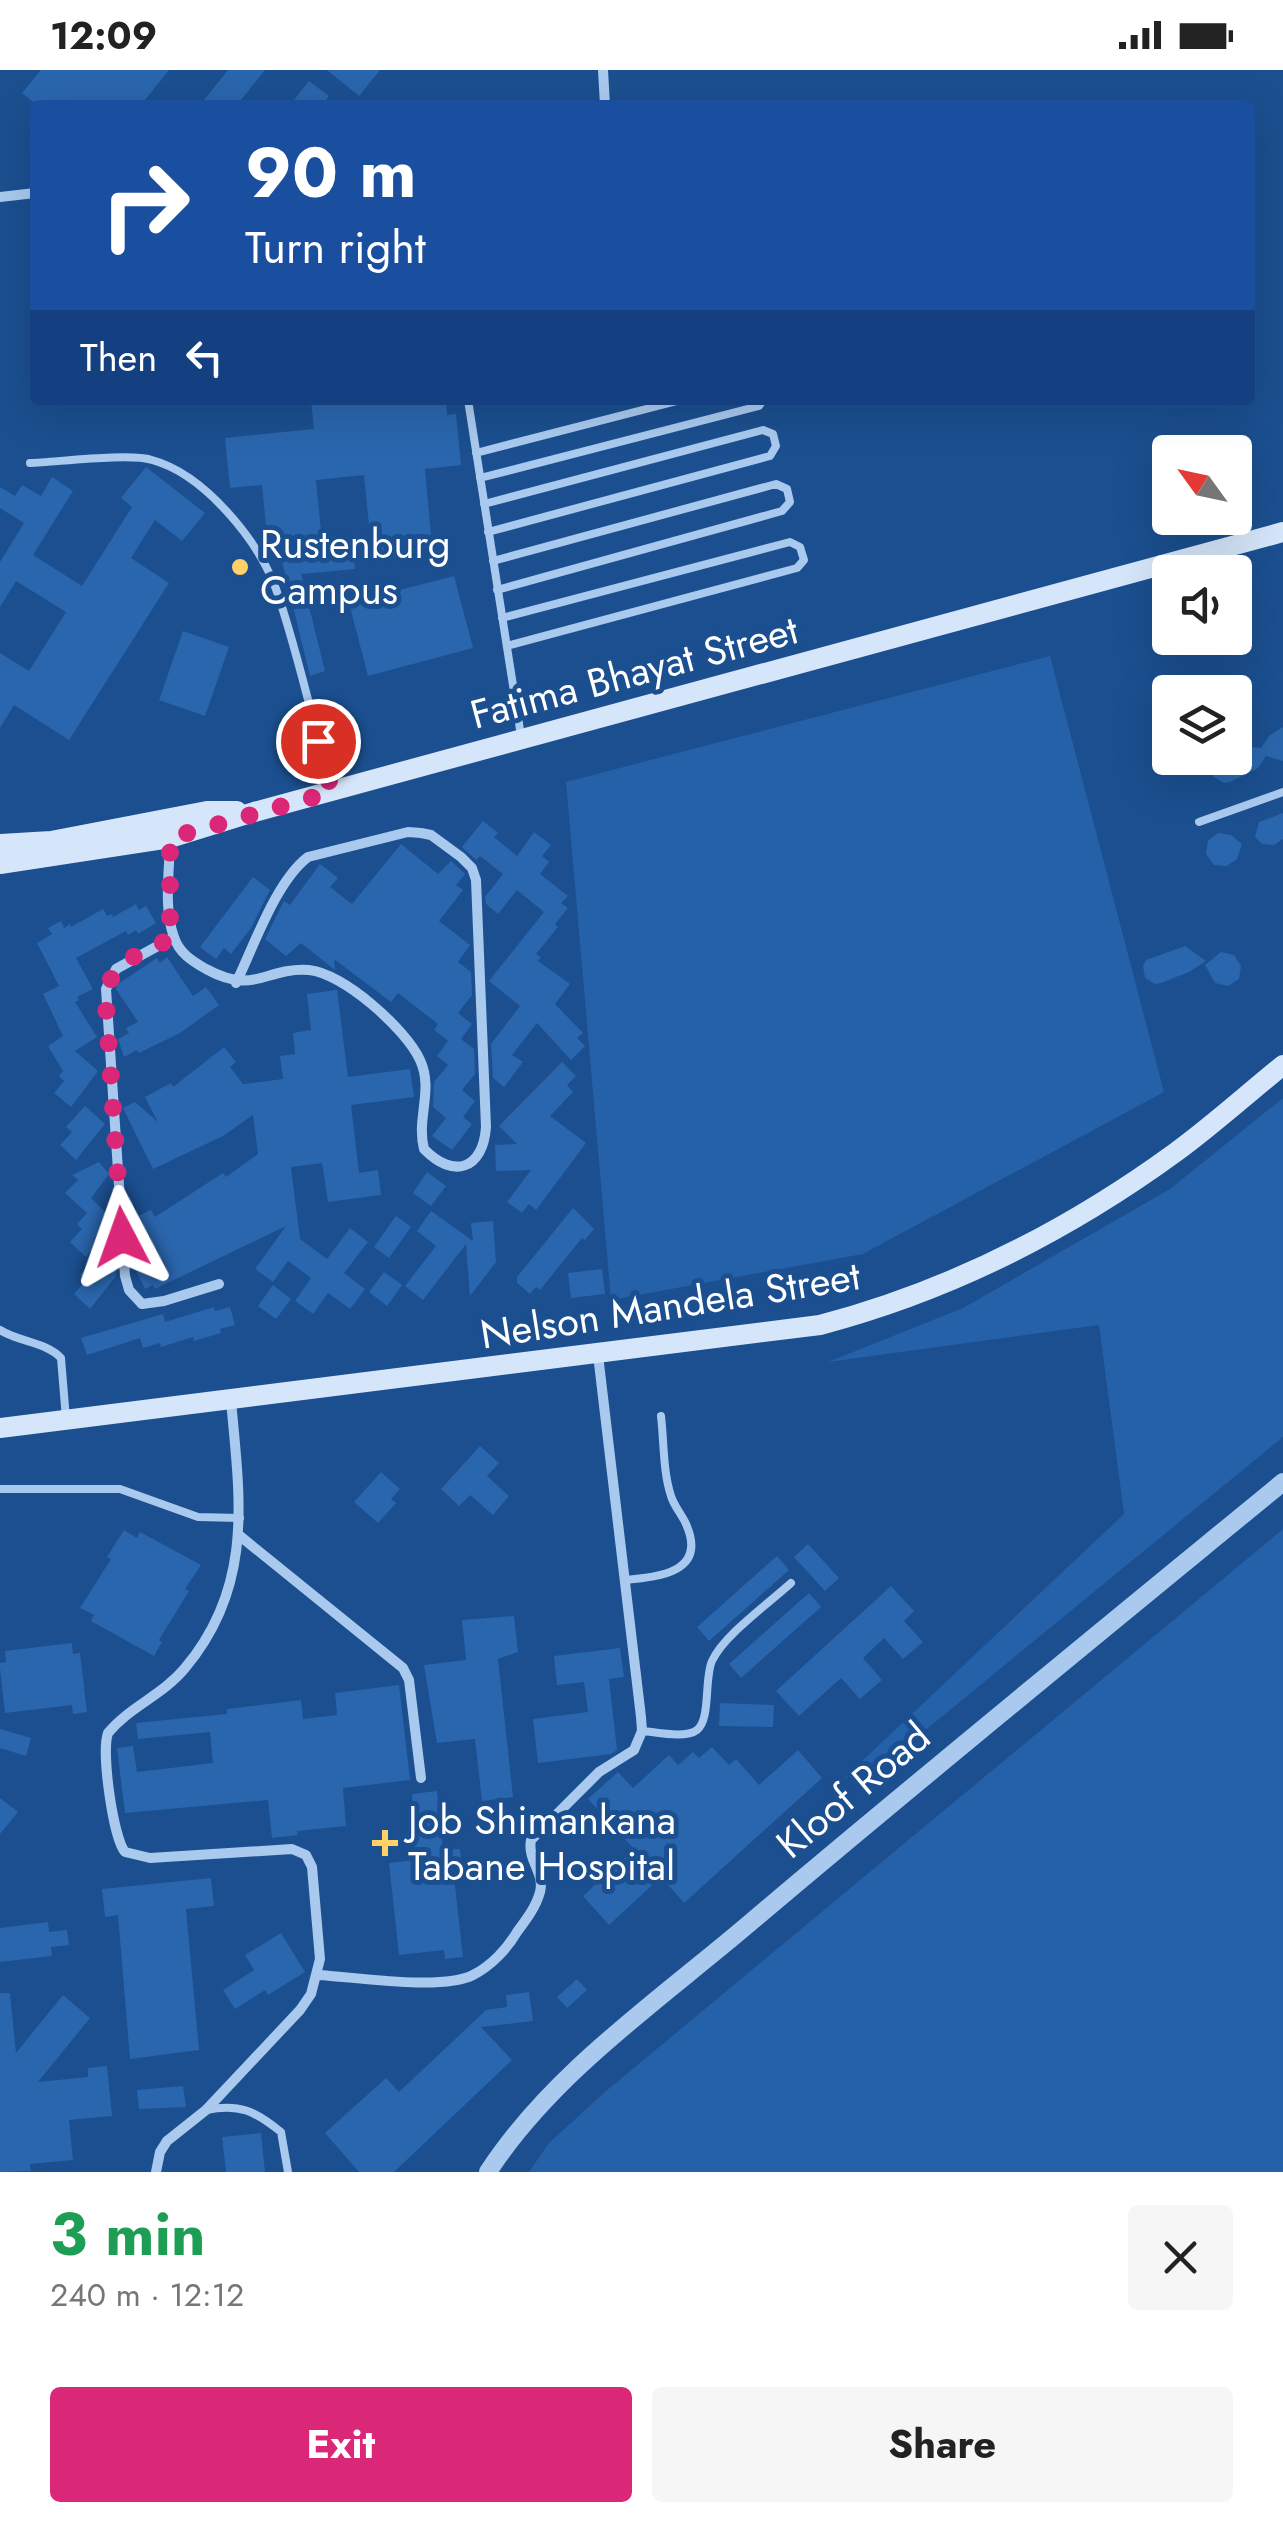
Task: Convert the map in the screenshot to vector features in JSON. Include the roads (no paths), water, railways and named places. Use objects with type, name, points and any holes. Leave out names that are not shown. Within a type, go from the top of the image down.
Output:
[{"type":"main road","name":"Fatima Bhayat Street","points":[[0,864],[170,838],[1283,532]]},
{"type":"main road","points":[[0,844],[51,841],[207,811],[254,812]]},
{"type":"main road","name":"Nelson Mandela Street","points":[[0,1428],[820,1325],[880,1310],[947,1284],[1085,1212],[1176,1152],[1283,1065]]},
{"type":"street","points":[[602,70],[604,100]]},
{"type":"street","points":[[0,196],[30,193]]},
{"type":"street","points":[[170,838],[170,921],[181,951],[194,962],[236,982],[308,970],[322,973],[352,990],[398,1029],[418,1056],[428,1083],[420,1134],[424,1149],[444,1166],[455,1168],[478,1157],[486,1128],[476,880],[472,868],[446,845],[431,835],[408,832],[308,858],[297,865],[236,982]]},
{"type":"street","points":[[174,937],[116,968],[106,989],[126,1276],[128,1290],[142,1304],[164,1302],[219,1284]]},
{"type":"street","points":[[318,1976],[442,1982],[474,1975],[512,1940],[537,1902],[542,1883],[530,1858],[531,1840],[599,1772],[634,1750],[642,1731],[598,1354]]},
{"type":"street","points":[[156,2172],[160,2152],[168,2141],[206,2110],[300,2010],[312,1994],[320,1958],[314,1883],[306,1854],[292,1849],[150,1858],[126,1852],[116,1832],[106,1750],[108,1732],[170,1685],[217,1620],[228,1592],[240,1536],[231,1401]]},
{"type":"street","name":"Kloof Road","points":[[488,2172],[523,2125],[582,2066],[940,1763],[1283,1482]]},
{"type":"street","points":[[240,1536],[403,1668],[409,1680],[421,1778]]},
{"type":"lane","points":[[469,405],[521,739]]},
{"type":"lane","points":[[476,453],[661,405]]},
{"type":"lane","points":[[480,478],[760,405]]},
{"type":"lane","points":[[484,504],[763,430],[773,434],[776,446],[770,456],[488,532]]},
{"type":"lane","points":[[30,463],[150,458],[202,488],[234,518],[275,586],[332,792]]},
{"type":"lane","points":[[493,561],[776,484],[787,489],[790,502],[782,511],[498,590]]},
{"type":"lane","points":[[502,618],[790,542],[800,548],[804,560],[797,568],[506,646]]},
{"type":"lane","points":[[1200,822],[1283,792]]},
{"type":"lane","points":[[0,1330],[46,1347],[61,1358],[66,1421]]},
{"type":"lane","points":[[0,1341],[12,1337]]},
{"type":"lane","points":[[625,1580],[665,1576],[684,1563],[690,1552],[686,1523],[670,1496],[662,1416]]},
{"type":"lane","points":[[0,1488],[120,1489],[198,1517],[240,1518]]},
{"type":"lane","points":[[642,1731],[688,1734],[697,1730],[703,1722],[707,1676],[715,1655],[791,1583]]},
{"type":"lane","points":[[206,2110],[228,2106],[262,2117],[281,2132],[288,2172]]},
{"type":"place","name":"Rustenburg Campus","points":[[240,567]]},
{"type":"place","name":"Job Shimankana Tabane Hospital","points":[[385,1843]]}]
